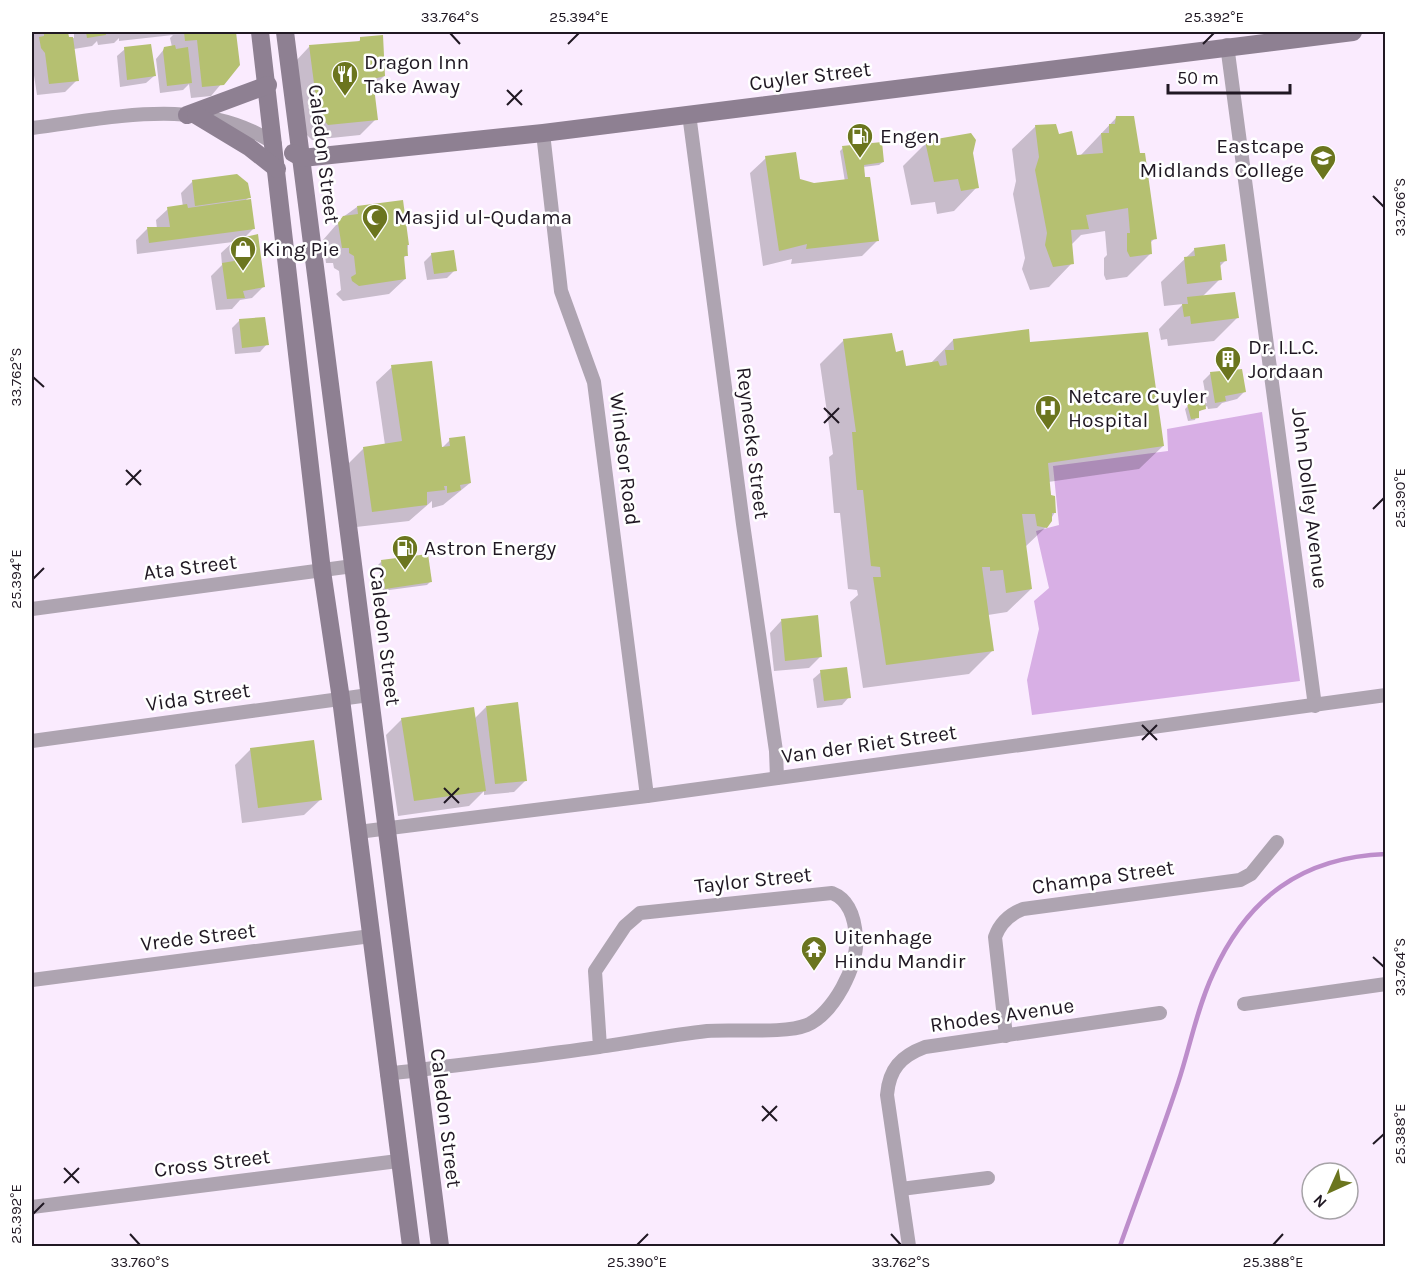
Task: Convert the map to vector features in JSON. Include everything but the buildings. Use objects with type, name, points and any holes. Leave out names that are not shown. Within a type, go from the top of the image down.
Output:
[{"type":"main road","points":[[260,32],[275,144],[322,572],[341,699],[398,1161],[411,1246]]},
{"type":"main road","name":"Caledon Street","points":[[285,32],[440,1246]]},
{"type":"main road","name":"Cuyler Street","points":[[302,158],[543,133],[1227,45],[1353,32]]},
{"type":"main road","points":[[191,115],[268,85]]},
{"type":"main road","points":[[191,115],[249,147],[276,169]]},
{"type":"main road","points":[[275,144],[302,158]]},
{"type":"street","name":"John Dolley Avenue","points":[[1227,45],[1315,706]]},
{"type":"street","points":[[32,128],[156,113],[191,115],[245,127],[275,144]]},
{"type":"street","name":"Reynecke Street","points":[[689,114],[743,524],[776,751],[777,778]]},
{"type":"street","name":"Windsor Road","points":[[543,133],[561,291],[594,382],[647,796]]},
{"type":"street","name":"Ata Street","points":[[32,609],[322,572],[353,566]]},
{"type":"street","name":"Vida Street","points":[[32,741],[369,695]]},
{"type":"street","name":"Van der Riet Street","points":[[358,832],[647,796],[1386,696]]},
{"type":"street","name":"Champa Street","points":[[1006,1036],[995,937],[1000,926],[1012,914],[1023,909],[1240,880],[1251,874],[1277,843]]},
{"type":"street","name":"Taylor Street","points":[[387,1074],[600,1047],[708,1031],[806,1025],[828,1006],[848,978],[855,961],[856,932],[850,910],[840,896],[832,893],[640,913],[625,926],[595,971],[600,1047]]},
{"type":"street","name":"Vrede Street","points":[[32,980],[370,936]]},
{"type":"street","points":[[1244,1004],[1386,984]]},
{"type":"street","name":"Rhodes Avenue","points":[[909,1246],[888,1095],[889,1079],[898,1063],[925,1047],[1160,1013]]},
{"type":"street","name":"Cross Street","points":[[32,1207],[398,1161]]},
{"type":"street","points":[[901,1189],[987,1178]]},
{"type":"shaded area","points":[[1262,412],[1300,681],[1032,715],[1027,680],[1039,629],[1034,601],[1049,588],[1036,531],[1059,525],[1053,466],[1168,451],[1167,429]]},
{"type":"waterway","points":[[1120,1246],[1171,1104],[1207,987],[1227,947],[1261,903],[1303,873],[1328,863],[1386,854]]},
{"type":"place","name":"Dragon Inn Take Away","points":[[345,97]]},
{"type":"place","name":"Engen","points":[[860,159]]},
{"type":"place","name":"Eastcape Midlands College","points":[[1323,181]]},
{"type":"place","name":"Masjid ul-Qudama","points":[[375,240]]},
{"type":"place","name":"King Pie","points":[[243,272]]},
{"type":"place","name":"Dr. I.L.C. Jordaan","points":[[1228,382]]},
{"type":"place","name":"Netcare Cuyler Hospital","points":[[1048,431]]},
{"type":"place","name":"Astron Energy","points":[[405,571]]},
{"type":"place","name":"Uitenhage Hindu Mandir","points":[[814,972]]}]
